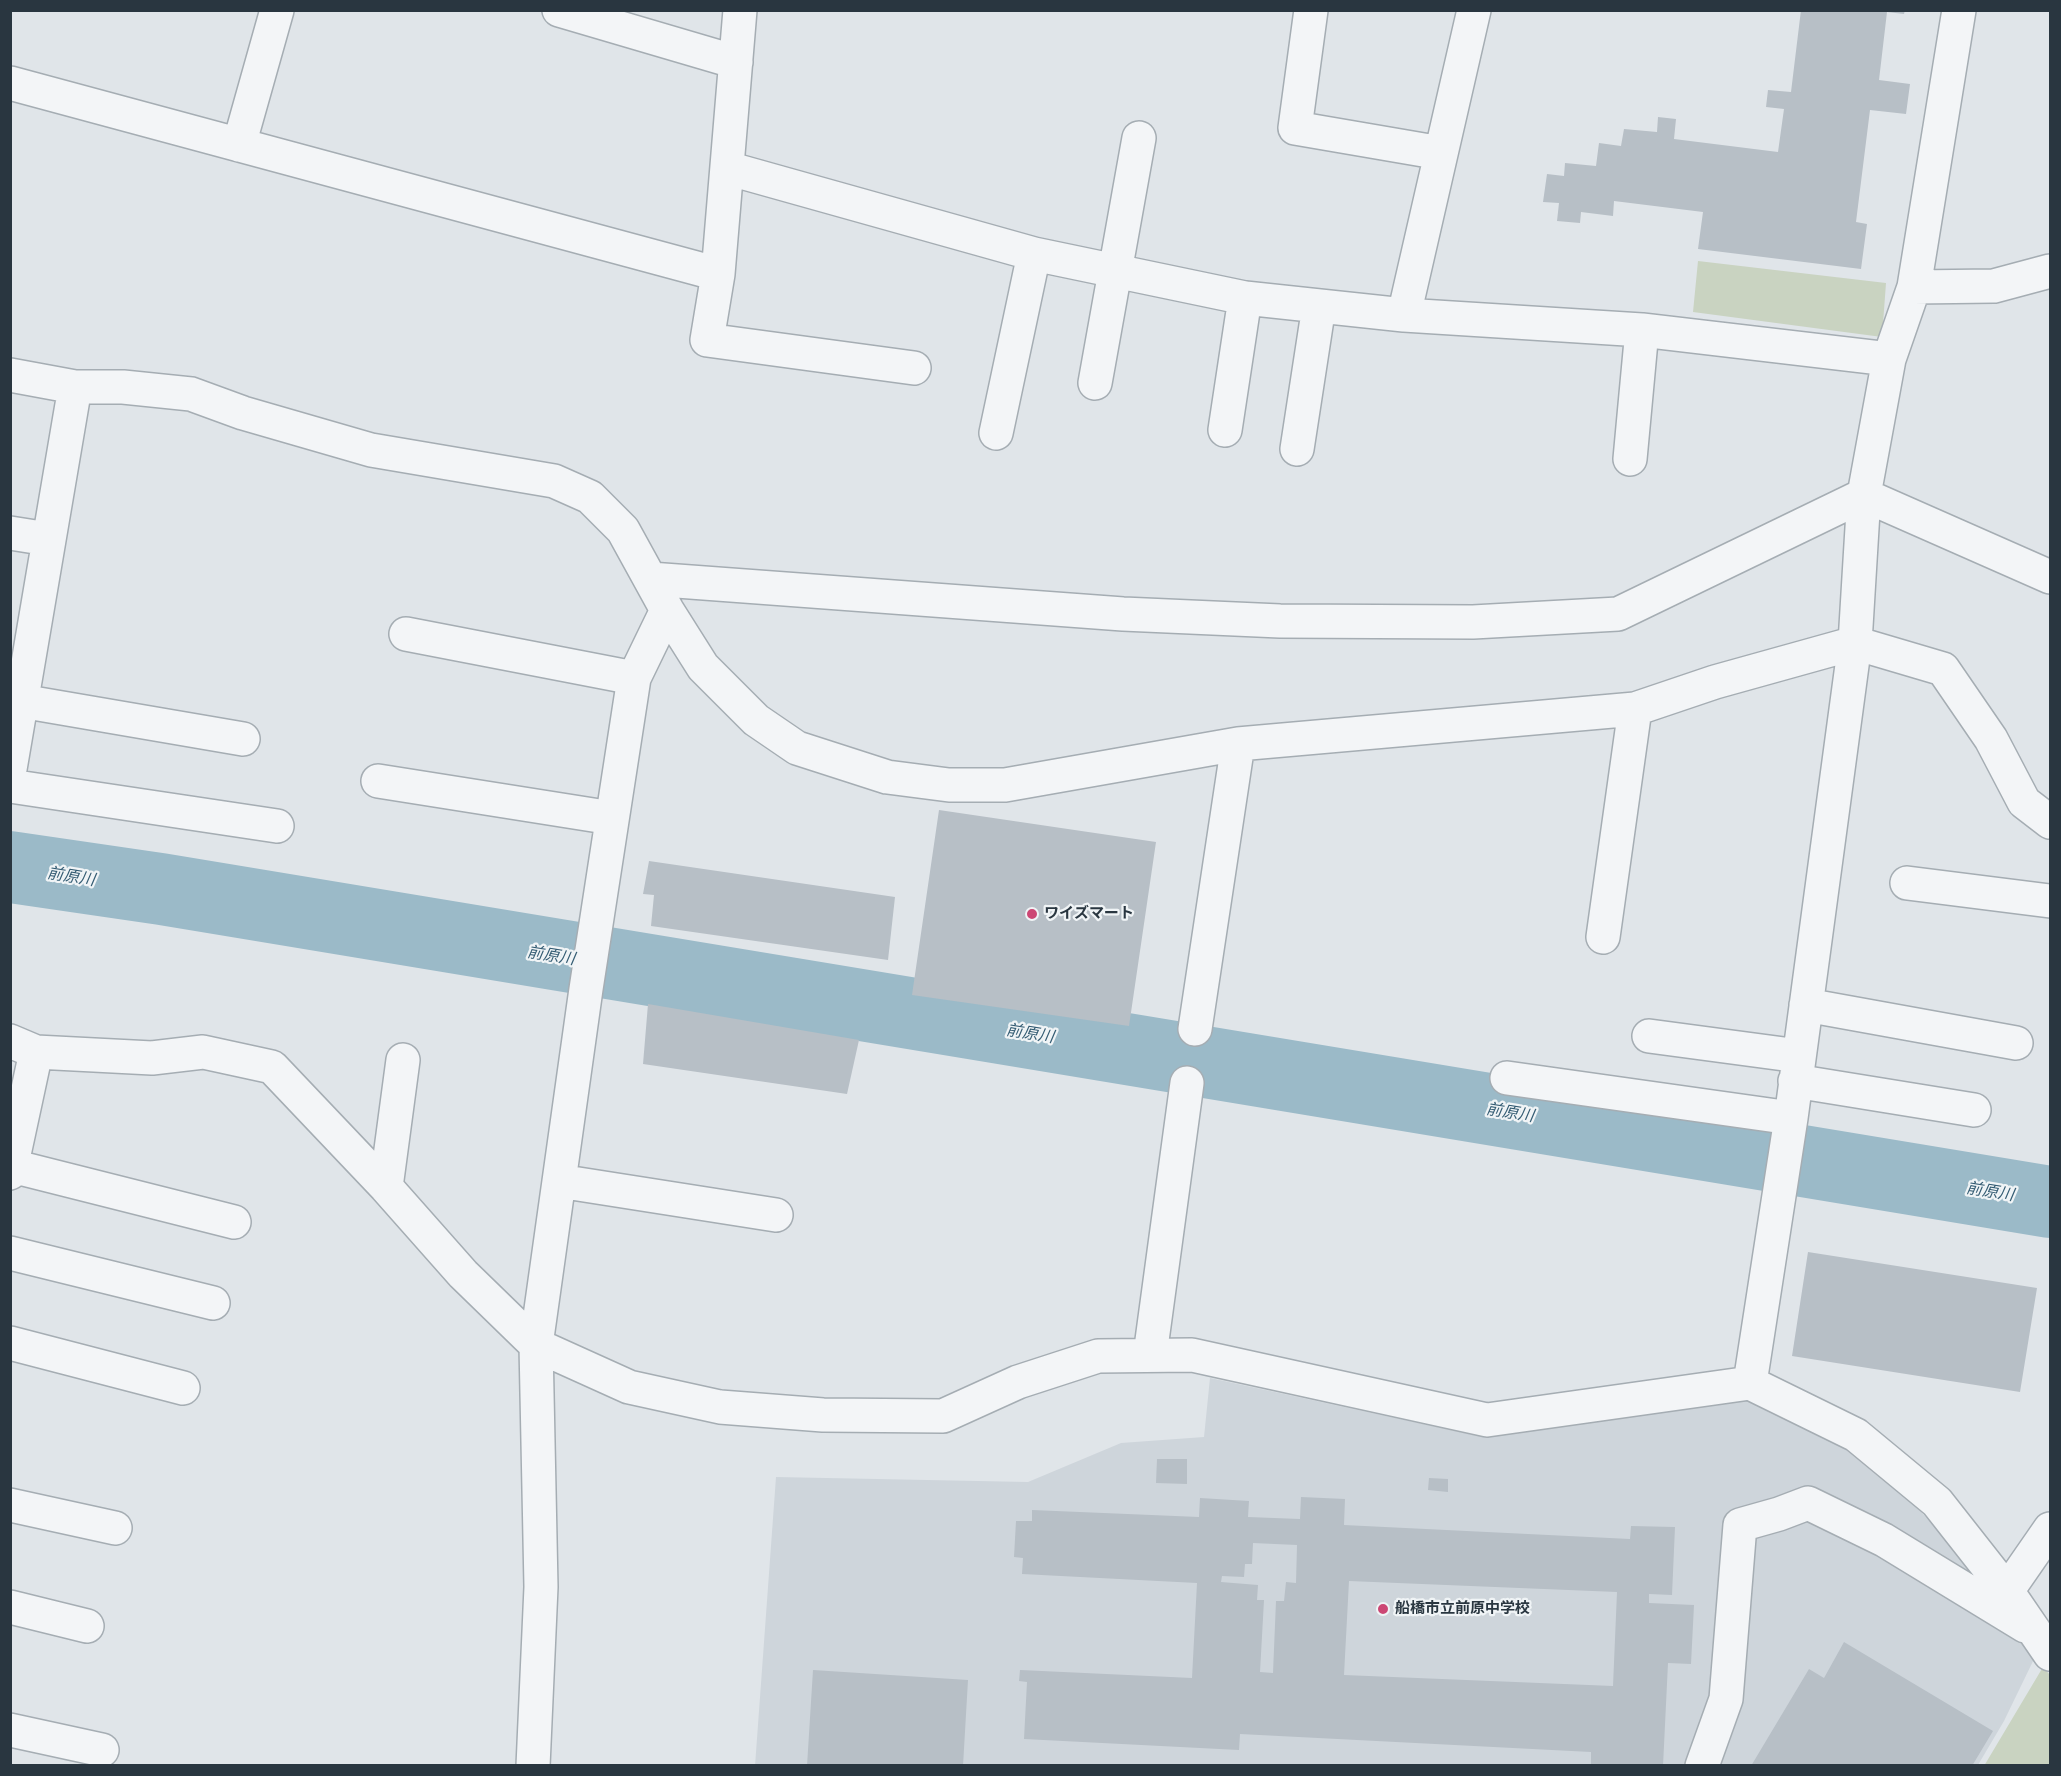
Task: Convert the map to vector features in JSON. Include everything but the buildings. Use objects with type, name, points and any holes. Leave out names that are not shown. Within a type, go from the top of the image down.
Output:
[{"type":"street","points":[[239,145],[277,10]]},
{"type":"street","points":[[560,10],[736,62]]},
{"type":"street","points":[[740,10],[718,274],[707,340],[914,368]]},
{"type":"street","points":[[1311,10],[1295,128],[1441,153]]},
{"type":"street","points":[[1404,315],[1473,10]]},
{"type":"street","points":[[1750,1383],[1790,1128],[1855,643],[1864,495],[1889,359],[1914,287],[1959,10]]},
{"type":"street","points":[[10,83],[718,274]]},
{"type":"street","points":[[1095,383],[1139,138]]},
{"type":"street","points":[[727,168],[1035,254],[1245,298],[1404,315],[1642,330],[1889,359]]},
{"type":"street","points":[[996,433],[1035,254]]},
{"type":"street","points":[[1914,287],[1994,286],[2050,271]]},
{"type":"street","points":[[1225,430],[1245,298]]},
{"type":"street","points":[[1297,448],[1319,306]]},
{"type":"street","points":[[1630,459],[1642,330]]},
{"type":"street","points":[[10,375],[75,387],[123,387],[191,394],[243,413],[371,450],[554,481],[590,496],[623,530],[667,610],[702,667],[756,720],[797,748],[887,777],[949,785],[1005,785],[1238,744],[1635,709],[1715,682],[1855,643],[1943,669],[1991,739],[2024,802],[2050,822]]},
{"type":"street","points":[[10,768],[75,387]]},
{"type":"street","points":[[650,579],[1123,614],[1280,621],[1473,622],[1618,614],[1864,495],[2050,577]]},
{"type":"street","points":[[10,533],[48,539]]},
{"type":"street","points":[[533,1766],[541,1587],[536,1345],[586,989],[634,678],[667,610]]},
{"type":"street","points":[[406,634],[634,678]]},
{"type":"street","points":[[21,701],[243,739]]},
{"type":"street","points":[[1603,937],[1635,709]]},
{"type":"street","points":[[1195,1029],[1238,744]]},
{"type":"street","points":[[378,781],[612,818]]},
{"type":"street","points":[[10,786],[277,826]]},
{"type":"street","points":[[1907,883],[2050,901]]},
{"type":"street","points":[[1806,1005],[2016,1043]]},
{"type":"street","points":[[1649,1036],[1974,1110]]},
{"type":"street","points":[[234,1222],[11,1170],[23,1047],[152,1059],[203,1052],[272,1067],[386,1187],[463,1274],[536,1345],[629,1387],[720,1407],[823,1415],[943,1416],[1018,1382],[1098,1356],[1192,1355],[1487,1420],[1750,1383],[1856,1435],[1937,1502],[2007,1591],[2042,1643]]},
{"type":"street","points":[[386,1187],[403,1060]]},
{"type":"street","points":[[1507,1078],[1790,1128]]},
{"type":"street","points":[[1150,1355],[1187,1083]]},
{"type":"street","points":[[559,1181],[776,1215]]},
{"type":"street","points":[[10,1253],[213,1303]]},
{"type":"street","points":[[10,1343],[183,1388]]},
{"type":"street","points":[[1702,1766],[1726,1699],[1740,1525],[1808,1503],[1884,1540],[2042,1643]]},
{"type":"street","points":[[10,1505],[115,1528]]},
{"type":"street","points":[[2007,1591],[2050,1529]]},
{"type":"street","points":[[10,1607],[87,1626]]},
{"type":"street","points":[[10,1730],[102,1750]]},
{"type":"shaded area","name":"船橋市立前原中学校","points":[[1210,1378],[1483,1437],[1747,1398],[1844,1440],[1897,1485],[1964,1560],[2035,1657],[2004,1721],[1978,1765],[755,1766],[776,1477],[1028,1482],[1121,1443],[1204,1437]]},
{"type":"green space","points":[[1698,261],[1886,283],[1882,337],[1693,312]]},
{"type":"green space","points":[[2043,1667],[2050,1675],[2050,1765],[1984,1766]]},
{"type":"waterway","name":"前原川","points":[[10,867],[161,889],[2050,1202]]},
{"type":"place","name":"ワイズマート","points":[[1032,914]]},
{"type":"place","name":"船橋市立前原中学校","points":[[1383,1609]]}]
